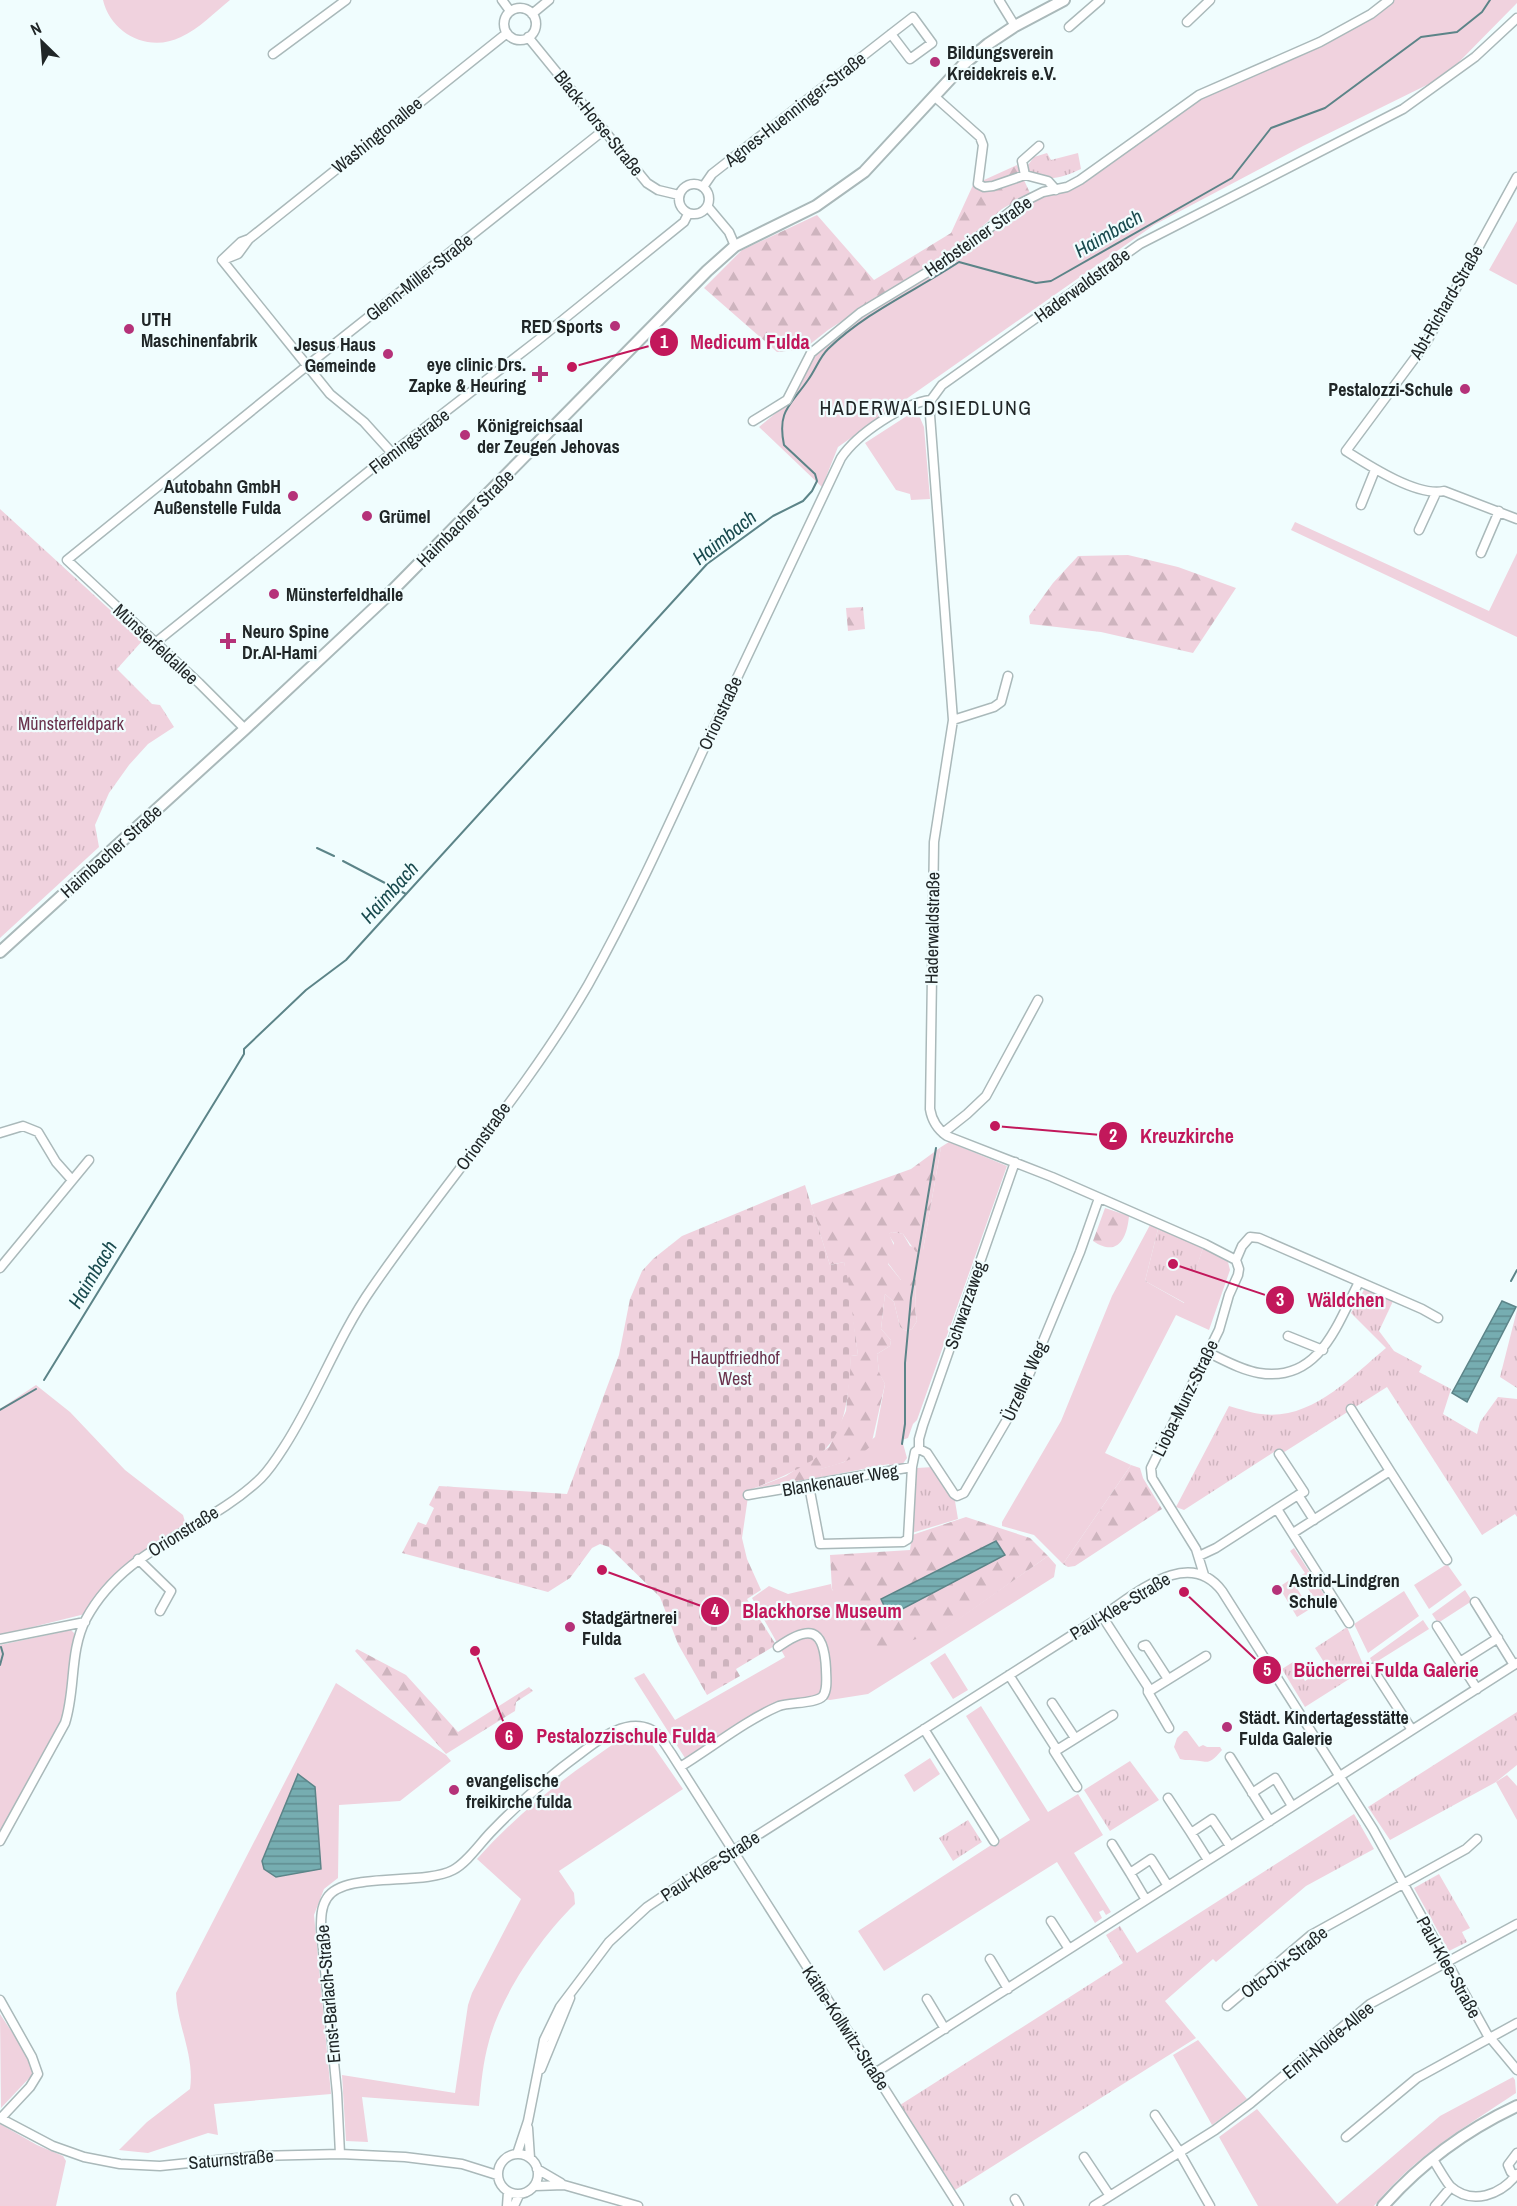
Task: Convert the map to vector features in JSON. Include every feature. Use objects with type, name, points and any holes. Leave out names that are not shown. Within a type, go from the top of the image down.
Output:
[{"type":"main road","name":"Haimbacher Straße","points":[[0,952],[245,729],[392,591],[707,271],[735,246],[816,206],[864,172],[964,64],[988,44],[1016,26],[1064,0]]},
{"type":"main road","points":[[1383,2206],[1432,2158],[1515,2105]]},
{"type":"street","points":[[273,54],[346,0]]},
{"type":"street","points":[[502,0],[510,11]]},
{"type":"street","points":[[532,14],[549,0]]},
{"type":"street","points":[[999,0],[1016,26]]},
{"type":"street","points":[[1069,27],[1100,0]]},
{"type":"street","points":[[1187,22],[1210,0]]},
{"type":"street","name":"Herbsteiner Straße","points":[[753,421],[787,400],[811,352],[860,313],[954,256],[1021,203],[1043,192],[1056,190],[1080,180],[1199,96],[1320,42],[1371,14],[1389,0]]},
{"type":"street","points":[[524,9],[532,14],[535,26],[528,37],[519,40],[507,33],[504,22],[510,11],[524,9]]},
{"type":"street","name":"Agnes-Huenninger-Straße","points":[[703,187],[712,174],[891,34],[913,17],[932,43],[910,58],[891,34]]},
{"type":"street","name":"Haderwaldstraße","points":[[943,1133],[932,1119],[930,1109],[932,864],[953,720],[930,415],[932,400],[942,385],[1140,244],[1403,109],[1475,57],[1517,18]]},
{"type":"street","name":"Washingtonallee","points":[[308,365],[222,260],[507,33]]},
{"type":"street","name":"Black-Horse-Straße","points":[[528,37],[647,183],[658,190],[679,195]]},
{"type":"street","points":[[934,96],[980,137],[982,145],[978,184],[984,187],[993,186],[1025,175],[1048,181],[1056,190]]},
{"type":"street","name":"Glenn-Miller-Straße","points":[[67,560],[604,130]]},
{"type":"street","points":[[1025,175],[1022,160],[1039,146]]},
{"type":"street","name":"Abt-Richard-Straße","points":[[1375,470],[1346,451],[1426,343],[1517,177]]},
{"type":"street","points":[[692,184],[703,187],[708,192],[710,200],[708,207],[699,214],[688,214],[680,206],[679,195],[686,186],[692,184]]},
{"type":"street","points":[[708,207],[729,232],[735,246]]},
{"type":"street","name":"Flemingstraße","points":[[155,643],[682,224],[688,214]]},
{"type":"street","points":[[308,365],[330,394],[364,422],[392,453]]},
{"type":"street","name":"Orionstraße","points":[[0,1841],[65,1723],[69,1707],[73,1660],[85,1622],[102,1594],[138,1559],[234,1500],[262,1477],[273,1464],[301,1420],[343,1335],[371,1289],[557,1036],[587,986],[629,909],[842,458],[857,440],[898,412],[916,403],[932,400]]},
{"type":"street","points":[[1361,505],[1375,470],[1436,493],[1444,491],[1517,519]]},
{"type":"street","points":[[1419,530],[1436,493]]},
{"type":"street","points":[[1481,553],[1499,511]]},
{"type":"street","name":"Münsterfeldallee","points":[[67,560],[245,729]]},
{"type":"street","points":[[953,720],[994,707],[1000,702],[1008,676]]},
{"type":"street","points":[[1038,1000],[986,1096],[943,1133],[1100,1198],[1236,1260]]},
{"type":"street","points":[[0,1133],[23,1126],[38,1132],[56,1162],[72,1180]]},
{"type":"street","points":[[0,1268],[89,1160]]},
{"type":"street","name":"Schwarzaweg","points":[[919,1449],[923,1425],[1015,1162]]},
{"type":"street","name":"Ürzeller Weg","points":[[919,1449],[927,1453],[954,1494],[957,1496],[964,1493],[1019,1399],[1100,1198]]},
{"type":"street","name":"Lioba-Munz-Straße","points":[[1204,1575],[1199,1556],[1152,1478],[1151,1468],[1219,1330],[1229,1295],[1238,1275],[1236,1260],[1242,1246],[1250,1237],[1258,1238],[1359,1282]]},
{"type":"street","points":[[1207,1352],[1250,1371],[1273,1374],[1299,1368],[1323,1350],[1359,1282],[1422,1309],[1437,1318]]},
{"type":"street","points":[[1288,1336],[1323,1350]]},
{"type":"street","points":[[1351,1410],[1447,1560]]},
{"type":"street","name":"Blankenauer Weg","points":[[748,1496],[912,1467],[915,1452],[919,1449]]},
{"type":"street","points":[[1191,1572],[1199,1556],[1304,1492],[1280,1454]]},
{"type":"street","points":[[809,1486],[820,1544],[903,1542],[908,1539],[912,1467]]},
{"type":"street","points":[[1293,1533],[1390,1472]]},
{"type":"street","points":[[1298,1495],[1314,1520]]},
{"type":"street","points":[[1277,1509],[1349,1623]]},
{"type":"street","points":[[138,1559],[171,1591],[160,1611]]},
{"type":"street","name":"Paul-Klee-Straße","points":[[517,2154],[528,2121],[537,2075],[565,2013],[571,1994],[609,1942],[631,1921],[666,1894],[924,1729],[1160,1579],[1179,1572],[1204,1575],[1222,1591],[1374,1829],[1446,1963],[1490,2038],[1516,2067]]},
{"type":"street","points":[[875,2073],[1516,1664],[1475,1602]]},
{"type":"street","points":[[1102,1616],[1148,1686],[1148,1692],[1169,1728]]},
{"type":"street","points":[[0,1639],[85,1622]]},
{"type":"street","points":[[1437,1626],[1477,1689]]},
{"type":"street","points":[[680,1767],[770,1710],[790,1703],[822,1698],[826,1678],[822,1642],[807,1632],[793,1636],[778,1647]]},
{"type":"street","points":[[1460,1662],[1498,1638]]},
{"type":"street","points":[[1143,1646],[1146,1645],[1168,1679]]},
{"type":"street","points":[[1148,1692],[1206,1656]]},
{"type":"street","points":[[1372,1668],[1412,1730]]},
{"type":"street","points":[[1009,1675],[1057,1750]]},
{"type":"street","points":[[1052,1703],[1075,1738]]},
{"type":"street","points":[[1077,1787],[1054,1751],[1113,1714]]},
{"type":"street","name":"Ernst-Barlach-Straße","points":[[340,2154],[337,2093],[321,1929],[322,1911],[328,1896],[336,1889],[353,1883],[440,1874],[456,1868],[526,1797],[562,1767],[615,1730],[630,1726],[641,1726],[653,1730],[660,1737],[733,1851]]},
{"type":"street","points":[[924,1729],[994,1841]]},
{"type":"street","points":[[1230,1758],[1270,1821]]},
{"type":"street","points":[[1252,1793],[1275,1778],[1293,1806]]},
{"type":"street","points":[[1168,1798],[1208,1860]]},
{"type":"street","points":[[1191,1833],[1212,1819],[1230,1846]]},
{"type":"street","name":"Otto-Dix-Straße","points":[[1227,2006],[1311,1935],[1404,1885],[1466,1849],[1477,1839]]},
{"type":"street","points":[[1112,1844],[1146,1900]]},
{"type":"street","name":"Käthe-Kollwitz-Straße","points":[[733,1851],[959,2206]]},
{"type":"street","points":[[1130,1873],[1151,1859],[1168,1886]]},
{"type":"street","points":[[1051,1921],[1069,1949]]},
{"type":"street","name":"Emil-Nolde-Allee","points":[[1094,2206],[1180,2152],[1251,2103],[1362,2010],[1517,1924]]},
{"type":"street","points":[[990,1959],[1008,1989]]},
{"type":"street","points":[[0,2000],[32,2057],[38,2074],[1,2118]]},
{"type":"street","points":[[927,2000],[945,2029]]},
{"type":"street","points":[[1346,2137],[1417,2078],[1517,2023]]},
{"type":"street","points":[[1155,2115],[1180,2152],[1210,2206]]},
{"type":"street","name":"Saturnstraße","points":[[1,2118],[53,2146],[84,2157],[120,2164],[160,2166],[257,2156],[340,2154],[405,2157],[471,2165],[500,2163]]},
{"type":"street","name":"Paul-Klee-Straße","points":[[528,2121],[530,2158]]},
{"type":"street","points":[[1432,2158],[1450,2187],[1464,2196],[1483,2199],[1500,2193],[1516,2175],[1511,2172],[1508,2165],[1517,2153]]},
{"type":"street","points":[[517,2154],[530,2158],[537,2169],[535,2186],[519,2195],[508,2192],[500,2185],[497,2175],[500,2163],[510,2155],[517,2154]]},
{"type":"street","points":[[1084,2157],[1110,2196]]},
{"type":"street","name":"Saturnstraße","points":[[471,2165],[497,2175]]},
{"type":"street","points":[[537,2169],[564,2185],[638,2206]]},
{"type":"street","points":[[535,2186],[564,2185]]},
{"type":"street","points":[[1435,2206],[1450,2187]]},
{"type":"street","points":[[507,2206],[508,2192]]},
{"type":"street","points":[[514,2206],[519,2195]]},
{"type":"green space","points":[[103,0],[230,0],[188,34],[156,43],[133,37],[123,31],[107,12]]},
{"type":"green space","points":[[1385,0],[1517,0],[1517,3],[1453,68],[1439,79],[1303,146],[1154,225],[838,447],[822,487],[759,427],[789,402],[816,351],[862,312],[933,269],[1027,200],[1078,178],[1190,104],[1334,33]]},
{"type":"green space","points":[[1047,153],[1051,160],[1078,153],[1081,169],[1056,178],[1030,175],[1028,165],[1034,157]]},
{"type":"green space","points":[[1017,165],[1030,193],[1002,209],[962,244],[828,330],[804,349],[777,352],[704,288],[742,250],[817,215],[874,280],[951,233],[973,185]]},
{"type":"green space","points":[[1517,221],[1517,285],[1489,270]]},
{"type":"green space","points":[[913,412],[918,413],[924,427],[930,499],[911,500],[910,494],[896,490],[865,443]]},
{"type":"green space","name":"Münsterfeldpark","points":[[0,509],[143,640],[117,669],[152,704],[160,705],[174,727],[148,744],[109,793],[95,825],[99,847],[0,938]]},
{"type":"green space","points":[[1295,522],[1489,611],[1517,553],[1517,637],[1291,530]]},
{"type":"green space","points":[[1128,555],[1178,567],[1236,588],[1193,653],[1101,632],[1030,624],[1029,616],[1053,583],[1078,556]]},
{"type":"green space","points":[[863,607],[865,629],[848,631],[846,608]]},
{"type":"green space","points":[[949,1142],[1007,1166],[917,1420],[908,1438],[902,1440],[907,1458],[902,1465],[890,1468],[889,1464],[822,1477],[820,1469],[844,1462],[875,1437],[885,1384],[879,1373],[877,1354],[890,1346],[891,1340],[881,1329],[885,1294],[894,1302],[900,1327],[906,1331],[912,1329],[917,1321],[916,1280],[901,1280],[888,1263],[894,1243],[888,1234],[892,1232],[903,1234],[910,1246],[923,1250],[941,1147]]},
{"type":"green space","points":[[941,1147],[923,1250],[916,1252],[903,1234],[892,1232],[889,1234],[895,1248],[888,1264],[901,1280],[910,1275],[916,1280],[917,1321],[912,1329],[906,1331],[900,1327],[894,1302],[885,1294],[881,1329],[891,1340],[890,1346],[877,1354],[879,1372],[885,1384],[871,1446],[854,1458],[821,1469],[822,1477],[755,1488],[786,1476],[829,1447],[846,1411],[851,1356],[858,1355],[844,1262],[830,1265],[811,1205],[911,1169]]},
{"type":"green space","name":"Hauptfriedhof West","points":[[805,1185],[830,1265],[844,1262],[858,1355],[851,1356],[845,1411],[829,1445],[816,1458],[799,1469],[749,1490],[742,1538],[747,1559],[761,1590],[747,1599],[776,1645],[736,1669],[740,1676],[707,1695],[678,1644],[660,1597],[609,1547],[600,1544],[592,1548],[570,1578],[548,1592],[402,1553],[418,1522],[426,1525],[434,1508],[429,1505],[439,1486],[567,1494],[619,1355],[630,1299],[642,1271],[682,1236]]},
{"type":"green space","points":[[1105,1208],[1129,1216],[1126,1232],[1120,1243],[1115,1246],[1102,1246],[1093,1241]]},
{"type":"green space","points":[[1150,1225],[1158,1229],[1145,1281],[1184,1303],[1203,1248],[1228,1262],[1230,1270],[1209,1330],[1176,1315],[1105,1453],[1131,1465],[1063,1564],[1034,1535],[1002,1526],[1002,1522],[1061,1421],[1112,1296]]},
{"type":"green space","points":[[1158,1229],[1203,1248],[1185,1303],[1145,1281]]},
{"type":"green space","points":[[1365,1288],[1394,1299],[1379,1331],[1394,1351],[1422,1366],[1419,1372],[1451,1389],[1443,1414],[1477,1434],[1480,1422],[1498,1397],[1517,1399],[1517,1517],[1515,1514],[1482,1535],[1387,1387],[1278,1456],[1274,1452],[1184,1510],[1176,1507],[1229,1406],[1261,1414],[1297,1411],[1329,1394],[1386,1348],[1351,1313]]},
{"type":"green space","points":[[1517,1310],[1517,1388],[1500,1377]]},
{"type":"green space","points":[[36,1385],[70,1412],[125,1470],[183,1515],[185,1522],[179,1530],[131,1560],[114,1575],[85,1614],[0,1635],[0,1409]]},
{"type":"green space","points":[[1131,1465],[1140,1468],[1143,1478],[1162,1509],[1075,1566],[1068,1567],[1063,1564]]},
{"type":"green space","points":[[933,1467],[955,1501],[958,1519],[912,1533],[917,1468]]},
{"type":"green space","points":[[966,1517],[1030,1538],[1048,1556],[941,1632],[871,1652],[832,1589],[830,1555],[910,1550],[912,1535]]},
{"type":"green space","points":[[1294,1548],[1329,1602],[1325,1604],[1320,1596],[1323,1603],[1319,1606],[1300,1576],[1305,1573],[1290,1551]]},
{"type":"green space","points":[[1048,1556],[1056,1565],[1054,1577],[868,1694],[830,1700],[812,1697],[782,1700],[685,1758],[634,1678],[644,1673],[675,1720],[785,1657],[752,1598],[769,1586],[788,1594],[831,1584],[832,1590],[940,1632]]},
{"type":"green space","points":[[1447,1564],[1462,1585],[1429,1609],[1414,1585]]},
{"type":"green space","points":[[1291,1579],[1310,1609],[1297,1617],[1279,1587]]},
{"type":"green space","points":[[1465,1590],[1472,1601],[1438,1623],[1432,1614]]},
{"type":"green space","points":[[1404,1591],[1419,1616],[1368,1653],[1354,1624]]},
{"type":"green space","points":[[1423,1620],[1429,1629],[1373,1664],[1370,1658]]},
{"type":"green space","points":[[1347,1627],[1365,1669],[1305,1707],[1282,1669],[1293,1662],[1305,1681],[1327,1667],[1315,1648]]},
{"type":"green space","points":[[71,1630],[76,1638],[63,1720],[0,1833],[0,1645]]},
{"type":"green space","points":[[357,1649],[406,1675],[458,1732],[529,1687],[533,1691],[516,1702],[515,1711],[446,1754],[355,1651]]},
{"type":"green space","points":[[945,1653],[968,1690],[953,1699],[930,1663]]},
{"type":"green space","points":[[336,1683],[446,1755],[451,1761],[400,1801],[339,1805],[338,1878],[324,1889],[314,1915],[331,2094],[214,2104],[218,2135],[208,2133],[148,2153],[119,2150],[147,2122],[190,2089],[190,2065],[176,1993]]},
{"type":"green space","points":[[981,1706],[1048,1812],[1078,1794],[1103,1835],[1074,1853],[1111,1912],[1106,1915],[1103,1910],[1099,1912],[1102,1918],[1095,1923],[1057,1862],[884,1971],[858,1931],[1030,1820],[966,1716]]},
{"type":"green space","points":[[1517,1712],[1517,1765],[1496,1782],[1390,1840],[1368,1807]]},
{"type":"green space","points":[[1187,1731],[1199,1747],[1203,1745],[1220,1747],[1222,1750],[1207,1762],[1180,1759],[1174,1747],[1177,1738]]},
{"type":"green space","points":[[636,1734],[651,1743],[683,1789],[559,1871],[574,1893],[575,1904],[536,1950],[503,2005],[487,2049],[479,2106],[362,2097],[368,2142],[346,2141],[342,2075],[455,2093],[468,2005],[472,1993],[521,1899],[477,1859],[516,1819],[558,1784],[611,1746]]},
{"type":"green space","points":[[930,1758],[940,1774],[914,1792],[904,1775]]},
{"type":"green space","points":[[1130,1761],[1159,1800],[1110,1831],[1084,1790]]},
{"type":"green space","points":[[1507,1775],[1517,1786],[1517,1820],[1496,1782]]},
{"type":"green space","points":[[1354,1814],[1374,1849],[1306,1886],[1216,1962],[1213,1959],[1165,2001],[1196,2038],[955,2190],[900,2105],[1123,1963],[1106,1935],[1120,1926],[1137,1953]]},
{"type":"green space","points":[[968,1820],[982,1842],[953,1861],[939,1838]]},
{"type":"green space","points":[[1439,1874],[1470,1928],[1462,1932],[1467,1942],[1449,1951],[1414,1888]]},
{"type":"green space","points":[[0,2014],[27,2055],[33,2074],[1,2108]]},
{"type":"green space","points":[[1198,2040],[1247,2099],[1212,2125],[1173,2055]]},
{"type":"green space","points":[[1513,2077],[1516,2093],[1423,2157],[1374,2206],[1258,2206],[1219,2137],[1257,2109],[1337,2204],[1440,2116]]},
{"type":"green space","points":[[0,2124],[37,2145],[63,2156],[66,2161],[56,2206],[0,2206]]},
{"type":"water","points":[[1502,1301],[1516,1307],[1467,1402],[1452,1393]]},
{"type":"water","points":[[996,1541],[1005,1555],[889,1616],[881,1599]]},
{"type":"water","points":[[298,1774],[315,1787],[321,1869],[276,1877],[264,1869],[262,1861]]},
{"type":"waterway","name":"Haimbach","points":[[44,1380],[235,1069],[244,1054],[244,1049],[306,990],[346,960],[707,564],[773,516],[803,501],[812,491],[817,481],[815,474],[784,445],[782,424],[791,403],[828,349],[858,324],[959,262],[1036,283],[1051,281],[1232,178],[1271,128],[1325,108],[1421,37],[1457,32],[1482,12],[1490,0]]},
{"type":"waterway","points":[[317,848],[334,856]]},
{"type":"waterway","points":[[343,861],[406,894]]},
{"type":"waterway","points":[[902,1444],[905,1424],[905,1363],[911,1298],[936,1148]]},
{"type":"waterway","points":[[1511,1281],[1517,1270]]},
{"type":"waterway","name":"Haimbach","points":[[0,1410],[36,1389]]},
{"type":"waterway","points":[[0,1665],[3,1654],[1,1647]]},
{"type":"place","name":"Bildungsverein Kreidekreis e.V.","points":[[935,62]]},
{"type":"place","name":"RED Sports","points":[[615,326]]},
{"type":"place","name":"UTH Maschinenfabrik","points":[[129,329]]},
{"type":"place","name":"Jesus Haus Gemeinde","points":[[388,354]]},
{"type":"place","name":"Medicum Fulda","points":[[572,367]]},
{"type":"place","name":"eye clinic Drs. Zapke & Heuring","points":[[540,374]]},
{"type":"place","name":"Pestalozzi-Schule","points":[[1465,389]]},
{"type":"place","name":"Königreichsaal der Zeugen Jehovas","points":[[465,435]]},
{"type":"place","name":"Autobahn GmbH Außenstelle Fulda","points":[[293,496]]},
{"type":"place","name":"Grümel","points":[[367,516]]},
{"type":"place","name":"Münsterfeldhalle","points":[[274,594]]},
{"type":"place","name":"Neuro Spine Dr.Al-Hami","points":[[228,641]]},
{"type":"place","name":"Kreuzkirche","points":[[995,1126]]},
{"type":"place","name":"Wäldchen","points":[[1173,1264]]},
{"type":"place","name":"Blackhorse Museum","points":[[602,1570]]},
{"type":"place","name":"Astrid-Lindgren Schule","points":[[1277,1590]]},
{"type":"place","name":"Bücherrei Fulda Galerie","points":[[1184,1592]]},
{"type":"place","name":"Stadgärtnerei Fulda","points":[[570,1627]]},
{"type":"place","name":"Pestalozzischule Fulda","points":[[475,1651]]},
{"type":"place","name":"Städt. Kindertagesstätte Fulda Galerie","points":[[1227,1727]]},
{"type":"place","name":"evangelische freikirche fulda","points":[[454,1790]]},
{"type":"district","name":"HADERWALDSIEDLUNG","points":[[926,407]]}]
